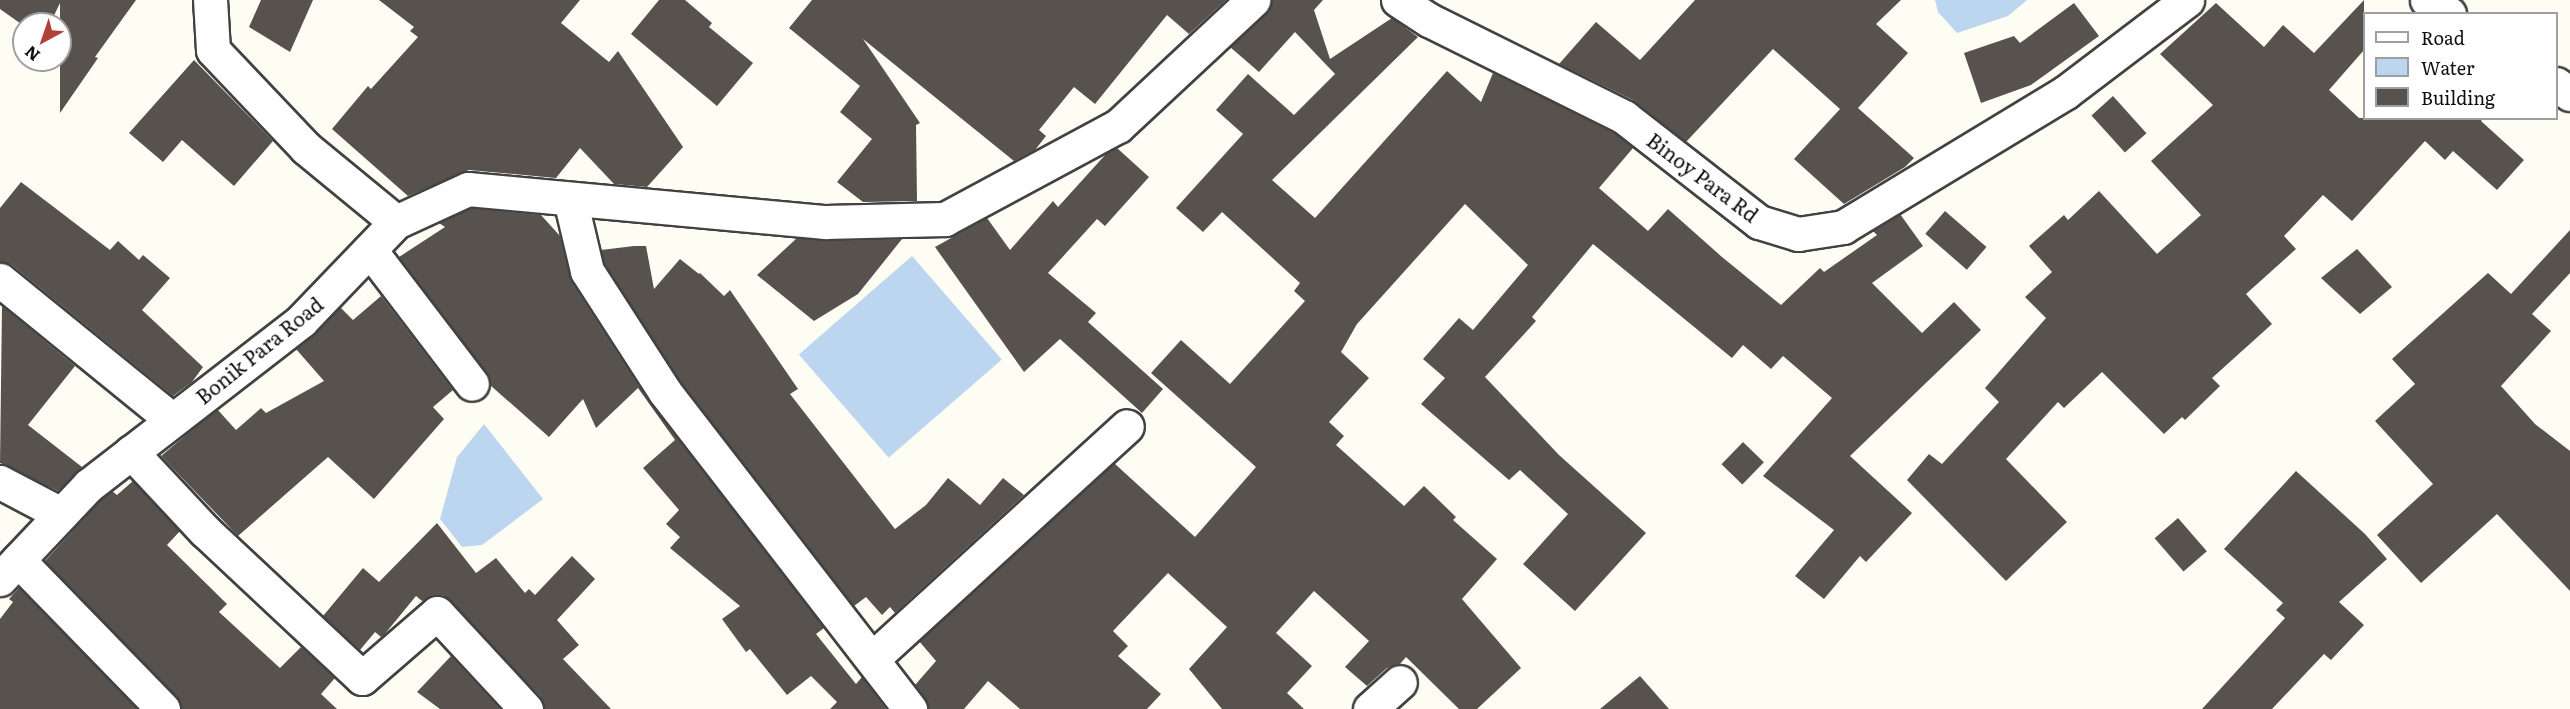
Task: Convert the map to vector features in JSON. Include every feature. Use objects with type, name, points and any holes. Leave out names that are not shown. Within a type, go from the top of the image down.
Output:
[{"type":"street","points":[[210,0],[213,50],[306,148],[396,222],[468,189],[825,222],[945,219],[1118,126],[1253,0]]},
{"type":"street","name":"Binoy Para Rd","points":[[1398,0],[1429,20],[1624,117],[1759,222],[1798,234],[1843,227],[2066,92],[2187,0]]},
{"type":"street","points":[[2427,0],[2446,12]]},
{"type":"street","points":[[570,199],[587,271],[665,393],[910,709]]},
{"type":"street","name":"Bonik Para Road","points":[[9,570],[89,485],[301,321],[396,222]]},
{"type":"street","points":[[370,250],[472,384]]},
{"type":"street","points":[[0,280],[172,420]]},
{"type":"street","points":[[872,659],[1127,426]]},
{"type":"street","points":[[131,452],[205,531],[362,678],[437,613],[526,709]]},
{"type":"street","points":[[0,482],[61,514]]},
{"type":"street","points":[[9,570],[163,709]]},
{"type":"street","points":[[1370,709],[1400,682]]},
{"type":"water","points":[[1935,0],[2027,0],[2008,16],[1957,33],[1938,12]]},
{"type":"water","points":[[912,256],[1002,359],[889,458],[799,354]]},
{"type":"water","points":[[484,424],[543,499],[482,545],[462,547],[440,519],[457,457]]},
{"type":"building","points":[[0,0],[136,0],[95,57],[98,58],[60,113],[60,72],[72,72],[72,12],[60,12],[60,3],[56,12],[12,12],[12,18],[0,9]]},
{"type":"building","points":[[261,0],[313,0],[290,52],[249,27]]},
{"type":"building","points":[[379,0],[580,0],[561,23],[609,62],[618,51],[683,147],[647,187],[614,184],[580,148],[556,178],[469,170],[408,196],[332,129],[368,86],[371,89],[418,37],[410,31],[414,27]]},
{"type":"building","points":[[659,0],[685,0],[712,23],[709,27],[753,63],[717,106],[631,34]]},
{"type":"building","points":[[812,0],[1226,0],[1189,34],[1167,15],[1095,104],[1074,87],[1039,130],[1046,136],[1035,150],[1014,161],[863,39],[920,123],[916,125],[917,201],[863,202],[837,182],[872,139],[840,112],[860,86],[789,28]]},
{"type":"building","points":[[1271,0],[1323,0],[1314,10],[1330,59],[1392,18],[1418,37],[1272,180],[1315,218],[1447,71],[1481,102],[1493,73],[1614,133],[1633,148],[1599,188],[1648,231],[1668,209],[1781,305],[1820,268],[1824,272],[1877,235],[1873,231],[1900,214],[1923,246],[1872,283],[1922,333],[1954,302],[1981,330],[1850,456],[1912,513],[1866,562],[1860,556],[1824,599],[1795,576],[1834,530],[1763,476],[1832,398],[1783,356],[1771,369],[1743,345],[1732,358],[1593,244],[1532,317],[1536,321],[1485,377],[1559,455],[1646,533],[1575,611],[1523,564],[1568,514],[1520,470],[1509,480],[1421,404],[1445,378],[1423,359],[1459,318],[1473,330],[1528,265],[1465,204],[1357,324],[1341,352],[1369,378],[1329,422],[1344,436],[1336,445],[1404,506],[1424,486],[1456,517],[1453,520],[1497,559],[1462,599],[1521,668],[1477,709],[1459,709],[1406,657],[1400,664],[1387,668],[1367,686],[1345,667],[1369,641],[1314,591],[1276,633],[1312,666],[1287,693],[1304,709],[1222,709],[1189,669],[1227,627],[1168,573],[1113,631],[1128,646],[1118,656],[1161,694],[1147,709],[1020,709],[988,681],[964,709],[928,709],[925,698],[915,685],[936,661],[919,641],[1114,463],[1195,537],[1256,467],[1151,373],[1181,340],[1230,384],[1305,301],[1294,291],[1300,283],[1222,212],[1203,232],[1176,208],[1243,134],[1216,110],[1248,74],[1294,115],[1335,74],[1295,32],[1259,72],[1230,47],[1266,14]]},
{"type":"building","points":[[1695,0],[1901,0],[1876,24],[1908,53],[1858,108],[1914,158],[1905,167],[1844,204],[1794,159],[1840,109],[1773,49],[1686,142],[1633,100],[1559,64],[1596,22],[1640,60]]},
{"type":"building","points":[[2364,0],[2363,51],[2329,90],[2363,120],[2482,120],[2524,160],[2497,190],[2453,151],[2445,160],[2425,141],[2352,221],[2323,195],[2284,236],[2296,249],[2246,294],[2272,324],[2212,378],[2220,386],[2185,420],[2182,417],[2164,434],[2102,372],[2064,408],[2058,402],[2006,459],[2067,522],[2006,581],[1907,480],[1929,454],[1942,464],[1999,402],[1985,388],[2046,318],[2025,297],[2052,272],[2029,246],[2064,215],[2068,220],[2099,191],[2157,254],[2201,215],[2151,161],[2213,105],[2160,54],[2216,3],[2264,47],[2283,25],[2314,53]]},
{"type":"building","points":[[2074,3],[2099,36],[2031,85],[1981,103],[1964,53],[2014,36],[2020,43]]},
{"type":"building","points":[[194,60],[273,141],[234,186],[182,140],[163,162],[129,133]]},
{"type":"building","points":[[2113,96],[2146,133],[2125,153],[2091,115]]},
{"type":"building","points":[[1117,148],[1149,177],[1105,226],[1097,219],[1048,273],[1096,313],[1088,322],[1163,389],[1142,413],[1060,339],[1024,372],[935,247],[987,218],[1010,250],[1053,201],[1058,207],[1106,154]]},
{"type":"building","points":[[21,182],[110,250],[118,241],[139,260],[143,255],[170,278],[142,310],[203,367],[192,382],[173,396],[12,265],[0,262],[0,208]]},
{"type":"building","points":[[471,208],[541,215],[560,236],[571,281],[649,402],[824,628],[816,634],[856,684],[862,677],[886,709],[830,709],[837,702],[811,676],[787,695],[750,649],[746,652],[722,619],[740,606],[670,548],[680,537],[666,524],[679,510],[643,468],[675,440],[638,388],[596,428],[583,399],[549,437],[490,385],[487,373],[399,257],[445,227],[439,223]]},
{"type":"building","points":[[1945,211],[1987,247],[1967,270],[1925,234]]},
{"type":"building","points":[[2570,230],[2570,273],[2532,314],[2551,331],[2501,386],[2535,424],[2570,451],[2570,591],[2497,514],[2421,583],[2377,535],[2433,484],[2375,421],[2415,384],[2392,359],[2488,273],[2511,294]]},
{"type":"building","points":[[797,238],[825,241],[902,239],[858,294],[814,321],[757,275]]},
{"type":"building","points":[[646,246],[654,289],[680,259],[700,273],[724,296],[730,290],[798,389],[790,394],[895,529],[926,505],[948,478],[980,505],[1003,478],[1024,495],[895,613],[890,607],[882,615],[866,597],[854,606],[680,381],[604,264],[601,250]]},
{"type":"building","points":[[2357,249],[2392,287],[2360,314],[2321,278]]},
{"type":"building","points":[[381,296],[453,390],[433,407],[444,419],[374,499],[328,457],[238,536],[161,456],[217,409],[236,430],[261,408],[266,413],[324,381],[296,349],[340,307],[353,320]]},
{"type":"building","points":[[2,306],[75,366],[28,425],[82,467],[58,491],[0,463]]},
{"type":"building","points":[[1743,442],[1764,462],[1742,484],[1721,464]]},
{"type":"building","points":[[2296,471],[2365,534],[2387,559],[2339,602],[2364,625],[2331,660],[2324,654],[2272,709],[2202,709],[2285,618],[2276,610],[2283,603],[2224,549]]},
{"type":"building","points":[[133,481],[180,531],[167,545],[227,604],[219,612],[280,668],[301,647],[335,678],[321,694],[337,709],[181,709],[176,696],[45,561],[102,499],[112,491],[117,495]]},
{"type":"building","points":[[2178,518],[2207,551],[2183,572],[2155,538]]},
{"type":"building","points":[[437,523],[476,573],[496,558],[525,593],[529,589],[535,595],[572,556],[595,579],[557,620],[579,645],[563,659],[611,709],[544,709],[540,696],[443,595],[433,595],[422,601],[416,596],[384,635],[381,637],[375,632],[360,650],[323,616],[363,568],[379,582]]},
{"type":"building","points":[[19,588],[137,709],[0,709],[0,619],[13,602],[9,599]]},
{"type":"building","points":[[451,656],[500,709],[440,709],[417,692]]},
{"type":"building","points":[[1640,676],[1669,709],[1600,709]]}]
